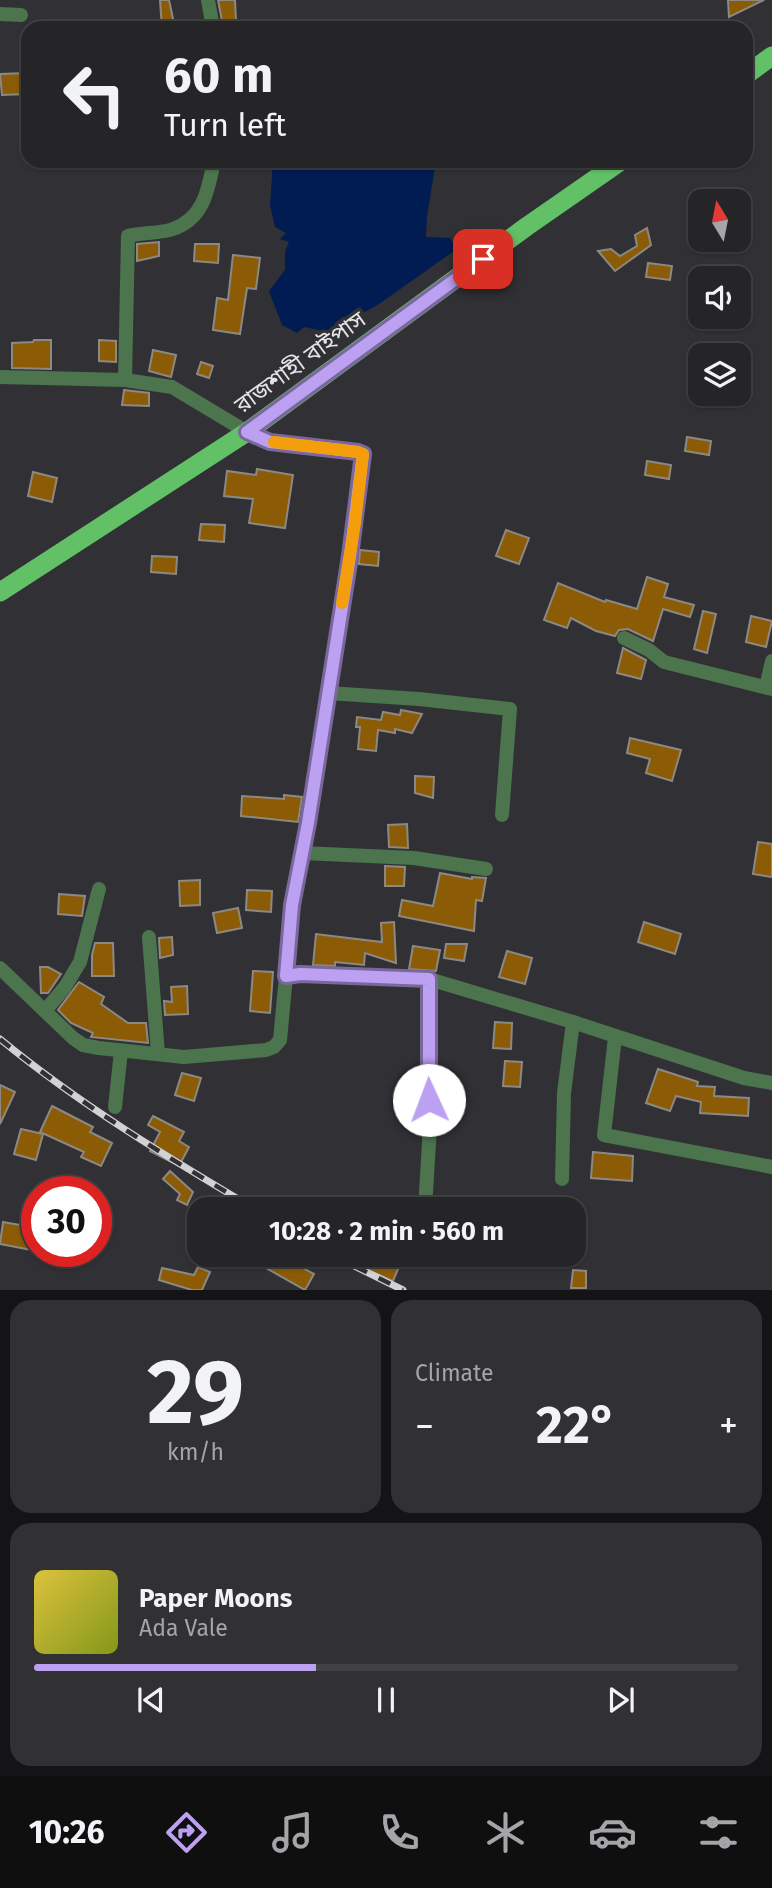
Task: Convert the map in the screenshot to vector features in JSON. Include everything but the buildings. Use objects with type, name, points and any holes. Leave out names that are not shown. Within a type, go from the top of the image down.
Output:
[{"type":"highway","points":[[753,70],[772,56]]},
{"type":"highway","name":"রাজশাহী বাইপাস","points":[[0,592],[247,432],[526,227],[611,168]]},
{"type":"street","points":[[208,0],[212,21]]},
{"type":"street","points":[[0,14],[21,15]]},
{"type":"street","points":[[125,380],[128,236],[172,230],[197,216],[208,189],[212,168]]},
{"type":"street","points":[[0,377],[125,380],[172,387],[247,432],[270,442],[363,454],[354,534],[292,905],[281,1034],[275,1047],[207,1057],[121,1051],[83,1045],[0,968]]},
{"type":"street","points":[[624,638],[649,650],[664,662],[769,688],[772,661]]},
{"type":"street","points":[[328,693],[510,709],[502,815]]},
{"type":"street","points":[[302,853],[414,858],[486,869]]},
{"type":"street","points":[[45,1011],[65,987],[80,962],[99,889]]},
{"type":"street","points":[[149,937],[158,1054]]},
{"type":"street","points":[[286,976],[300,974],[429,979],[573,1022],[744,1078],[772,1083]]},
{"type":"street","points":[[426,1197],[430,1126],[429,979]]},
{"type":"street","points":[[562,1179],[564,1093],[573,1022]]},
{"type":"street","points":[[615,1037],[604,1135],[772,1167]]},
{"type":"street","points":[[115,1107],[121,1051]]},
{"type":"water","points":[[273,168],[435,168],[426,237],[450,238],[457,249],[379,304],[328,332],[304,327],[297,333],[282,325],[269,291],[285,270],[285,251],[289,242],[280,239],[286,233],[275,227],[270,205]]},
{"type":"railway","points":[[0,1039],[92,1108],[235,1197]]},
{"type":"railway","points":[[356,1267],[403,1290]]},
{"type":"slow traffic","points":[[274,442],[363,454],[342,603]]},
{"type":"route","points":[[429,1100],[429,979],[300,974],[286,976],[292,905],[308,823],[350,556],[363,454],[270,442],[247,432],[483,259]]}]
